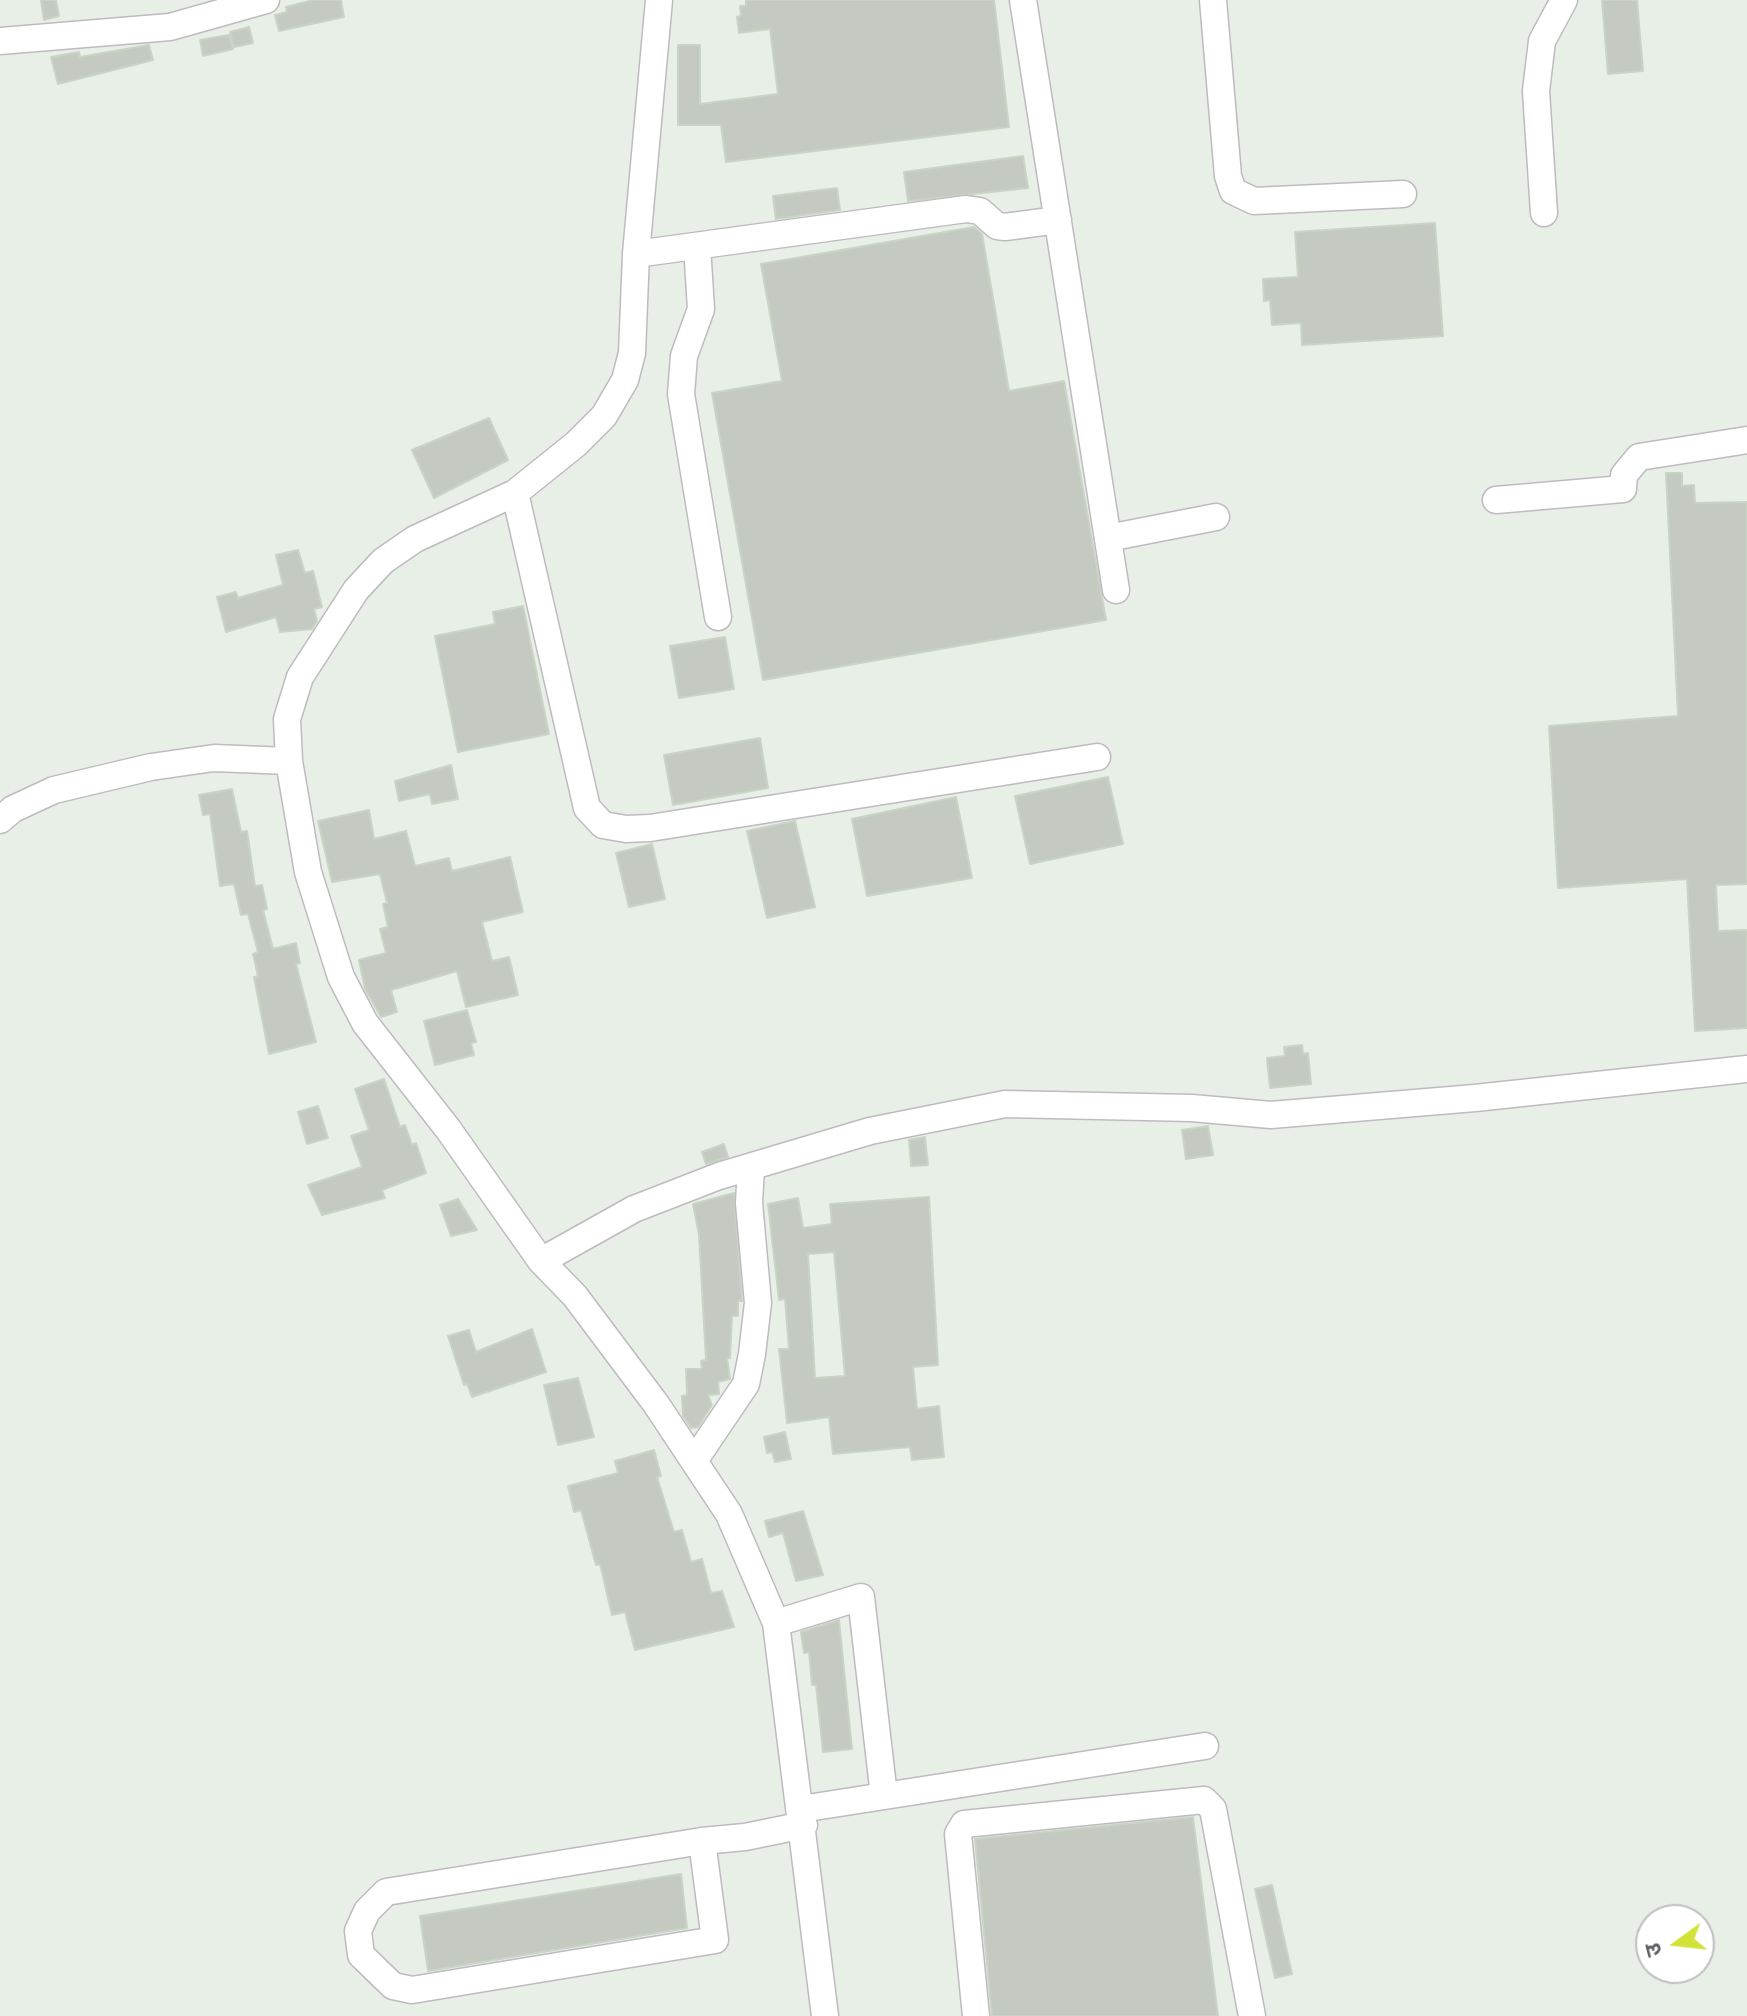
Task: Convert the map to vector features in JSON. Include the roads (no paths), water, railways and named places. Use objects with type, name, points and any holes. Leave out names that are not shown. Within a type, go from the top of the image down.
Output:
[{"type":"street","points":[[0,41],[170,27],[266,0]]},
{"type":"street","points":[[659,0],[636,254],[632,353],[625,380],[604,416],[576,444],[515,493],[415,539],[383,561],[356,590],[300,677],[287,719],[289,761],[308,872],[341,977],[365,1023],[448,1129],[541,1261],[575,1296],[694,1461],[729,1514],[776,1623],[825,2016]]},
{"type":"street","points":[[1023,0],[1116,590]]},
{"type":"street","points":[[1213,0],[1228,176],[1233,191],[1254,201],[1403,194]]},
{"type":"street","points":[[1544,213],[1536,91],[1542,41],[1564,0]]},
{"type":"street","points":[[636,254],[966,209],[980,211],[997,226],[1005,227],[1058,220]]},
{"type":"street","points":[[697,246],[701,309],[684,356],[681,394],[718,617]]},
{"type":"street","points":[[1496,500],[1623,489],[1624,475],[1639,457],[1747,440]]},
{"type":"street","points":[[515,493],[587,808],[603,825],[626,829],[650,828],[1097,757]]},
{"type":"street","points":[[1108,538],[1216,517]]},
{"type":"street","points":[[0,820],[13,809],[54,790],[151,767],[214,758],[289,761]]},
{"type":"street","points":[[541,1261],[634,1209],[719,1176],[870,1131],[1005,1104],[1060,1103],[1284,1114],[1747,1069]]},
{"type":"street","points":[[694,1461],[746,1384],[752,1354],[758,1303],[749,1203],[751,1168]]},
{"type":"street","points":[[776,1623],[861,1597],[884,1796]]},
{"type":"street","points":[[702,1841],[715,1940],[412,1990],[393,1986],[361,1955],[358,1931],[367,1911],[386,1892],[702,1841],[884,1796],[1205,1746]]},
{"type":"street","points":[[976,2016],[958,1834],[964,1824],[1204,1800],[1213,1809],[1252,2016]]}]
